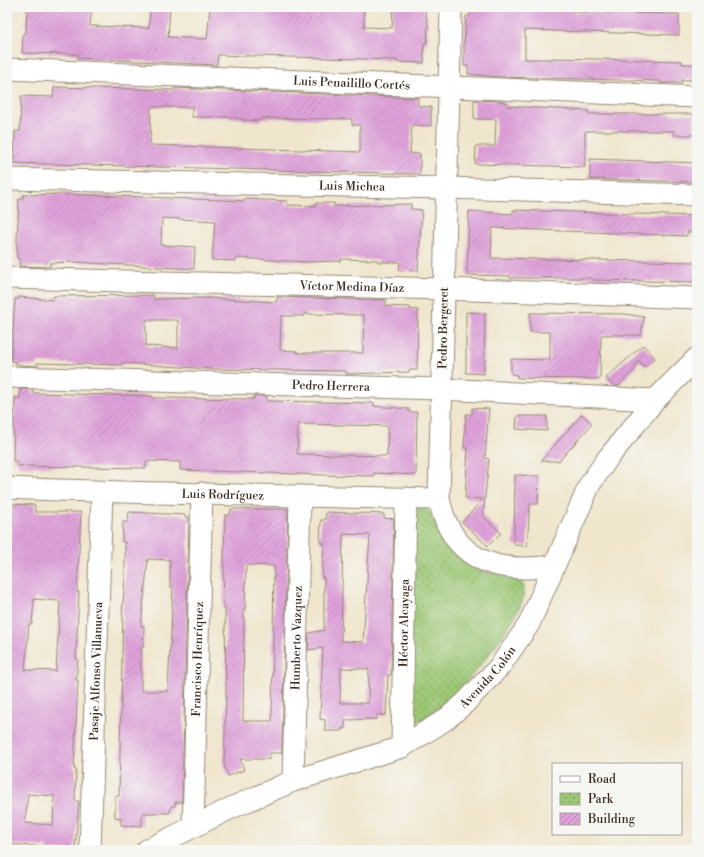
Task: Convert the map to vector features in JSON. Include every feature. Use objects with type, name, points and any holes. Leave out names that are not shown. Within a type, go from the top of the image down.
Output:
[{"type":"street","name":"Pedro Bergeret","points":[[451,7],[439,499],[442,515],[449,529],[457,540],[477,558],[499,567],[532,569],[553,566]]},
{"type":"street","name":"Luis Penailillo Cortés","points":[[7,69],[697,97]]},
{"type":"street","name":"Luis Michea","points":[[7,179],[697,195]]},
{"type":"street","name":"Víctor Medina Díaz","points":[[7,278],[444,289],[697,298]]},
{"type":"street","name":"Avenida Colón","points":[[147,850],[194,826],[293,781],[402,747],[429,731],[465,703],[500,666],[529,624],[590,484],[608,458],[656,400],[697,358]]},
{"type":"street","name":"Pedro Herrera","points":[[7,377],[441,388],[656,400]]},
{"type":"street","name":"Luis Rodríguez","points":[[7,488],[102,492],[439,499]]},
{"type":"street","name":"Pasaje Alfonso Villanueva","points":[[90,850],[102,492]]},
{"type":"street","name":"Francisco Henríquez","points":[[194,826],[202,493]]},
{"type":"street","name":"Humberto Vazquez","points":[[293,781],[300,496]]},
{"type":"street","name":"Héctor Alcayaga","points":[[402,747],[406,498]]},
{"type":"green space","points":[[424,508],[432,517],[440,536],[449,548],[460,558],[484,572],[516,578],[523,585],[524,593],[522,602],[503,635],[467,681],[453,695],[423,719],[406,729],[415,509]]},
{"type":"building","points":[[27,7],[92,7],[90,26],[149,28],[150,7],[170,7],[168,37],[207,39],[210,7],[364,7],[364,27],[392,28],[393,7],[424,7],[428,24],[427,43],[424,43],[424,63],[397,62],[397,60],[218,55],[217,65],[77,58],[78,54],[22,53],[23,33],[26,33]]},
{"type":"building","points":[[470,9],[573,10],[573,12],[679,14],[679,35],[525,30],[525,59],[553,58],[682,61],[682,64],[697,64],[697,80],[682,80],[682,83],[660,83],[660,81],[501,77],[468,74],[468,66],[464,66],[464,45],[466,16],[470,16]]},
{"type":"building","points":[[54,87],[174,90],[174,88],[418,98],[418,106],[431,107],[431,126],[412,125],[410,153],[420,154],[420,174],[14,163],[15,131],[20,131],[21,96],[53,97]],"holes":[[[151,107],[192,107],[192,117],[228,117],[261,121],[261,118],[352,119],[352,125],[360,125],[360,152],[150,145]]]},
{"type":"building","points":[[474,100],[500,101],[507,103],[507,106],[589,111],[588,114],[694,114],[694,135],[674,135],[674,131],[587,131],[585,132],[585,167],[475,164],[476,146],[495,146],[496,119],[474,119]]},
{"type":"building","points":[[590,159],[697,163],[697,182],[590,179]]},
{"type":"building","points":[[63,194],[245,201],[245,199],[287,201],[287,205],[316,206],[316,203],[334,203],[334,206],[411,204],[411,209],[422,210],[418,271],[399,270],[400,262],[378,262],[378,260],[341,259],[341,261],[306,262],[236,258],[236,261],[212,260],[215,221],[162,218],[161,245],[195,247],[194,269],[75,262],[50,263],[50,267],[19,266],[20,259],[17,259],[17,240],[19,199],[23,199],[23,195]]},
{"type":"building","points":[[513,210],[697,216],[697,232],[687,232],[687,236],[492,228],[491,258],[697,262],[697,282],[592,280],[592,278],[510,278],[510,276],[467,275],[469,211],[513,214]]},
{"type":"building","points":[[154,295],[154,299],[206,298],[277,302],[277,297],[386,300],[386,306],[410,307],[410,309],[418,310],[417,370],[409,370],[409,372],[346,374],[346,371],[211,369],[122,363],[122,365],[37,363],[37,366],[21,365],[11,361],[15,299],[19,299],[19,297],[53,300],[54,296]],"holes":[[[304,314],[364,315],[363,353],[297,353],[297,351],[280,350],[281,316],[304,316]],[[146,320],[178,320],[178,348],[146,346]]]},
{"type":"building","points":[[466,312],[485,313],[484,374],[466,373]]},
{"type":"building","points":[[530,313],[625,314],[644,317],[641,335],[601,335],[600,379],[517,378],[517,375],[511,374],[511,359],[550,360],[550,332],[530,332]]},
{"type":"building","points":[[643,345],[655,358],[645,367],[638,360],[636,368],[618,386],[614,386],[606,378]]},
{"type":"building","points":[[20,389],[33,390],[33,393],[152,396],[152,398],[254,399],[254,396],[267,396],[267,401],[374,403],[374,406],[409,409],[409,412],[417,412],[416,475],[374,473],[374,476],[323,475],[180,470],[180,462],[146,461],[146,468],[18,466],[18,462],[13,461],[14,419],[15,398],[20,398]],"holes":[[[298,424],[388,426],[387,456],[297,454]]]},
{"type":"building","points":[[472,408],[489,409],[485,458],[489,459],[483,516],[501,533],[488,546],[462,522],[483,499],[465,498],[468,448],[464,448],[466,414],[472,414]]},
{"type":"building","points":[[582,414],[592,424],[559,461],[541,461]]},
{"type":"building","points":[[517,416],[547,416],[547,431],[516,429]]},
{"type":"building","points":[[515,475],[539,476],[538,504],[530,504],[527,546],[514,545]]},
{"type":"building","points":[[12,504],[35,505],[35,512],[81,512],[77,592],[79,592],[76,659],[78,659],[76,680],[78,680],[74,769],[76,769],[75,801],[79,801],[75,850],[47,850],[47,847],[7,844],[7,606],[11,527],[8,527],[8,514],[12,514]],"holes":[[[34,599],[60,601],[56,671],[25,670],[29,624],[32,624]],[[28,794],[54,796],[53,825],[25,823]]]},
{"type":"building","points":[[231,509],[288,509],[282,753],[270,753],[270,759],[240,759],[244,770],[228,776],[224,764],[226,695],[225,608],[223,608],[225,515],[230,515]],"holes":[[[246,565],[274,566],[272,721],[243,721]]]},
{"type":"building","points":[[129,512],[185,515],[185,517],[189,517],[182,802],[175,802],[175,806],[171,806],[170,813],[142,813],[142,826],[121,825],[121,818],[115,817],[115,796],[119,796],[122,614],[125,579],[125,542],[122,542],[123,522],[128,522]],"holes":[[[148,559],[170,560],[170,587],[173,587],[168,691],[141,691],[141,648],[143,648],[144,626],[141,626]]]},
{"type":"building","points":[[326,512],[384,514],[384,518],[394,519],[391,675],[388,675],[386,715],[377,715],[377,719],[345,720],[345,729],[342,728],[342,731],[325,731],[325,720],[320,719],[323,648],[308,650],[309,633],[324,630],[324,578],[322,578],[324,543],[320,543],[321,520],[325,520]],"holes":[[[343,534],[370,535],[363,642],[341,641]],[[341,668],[369,669],[368,703],[340,703]]]}]
